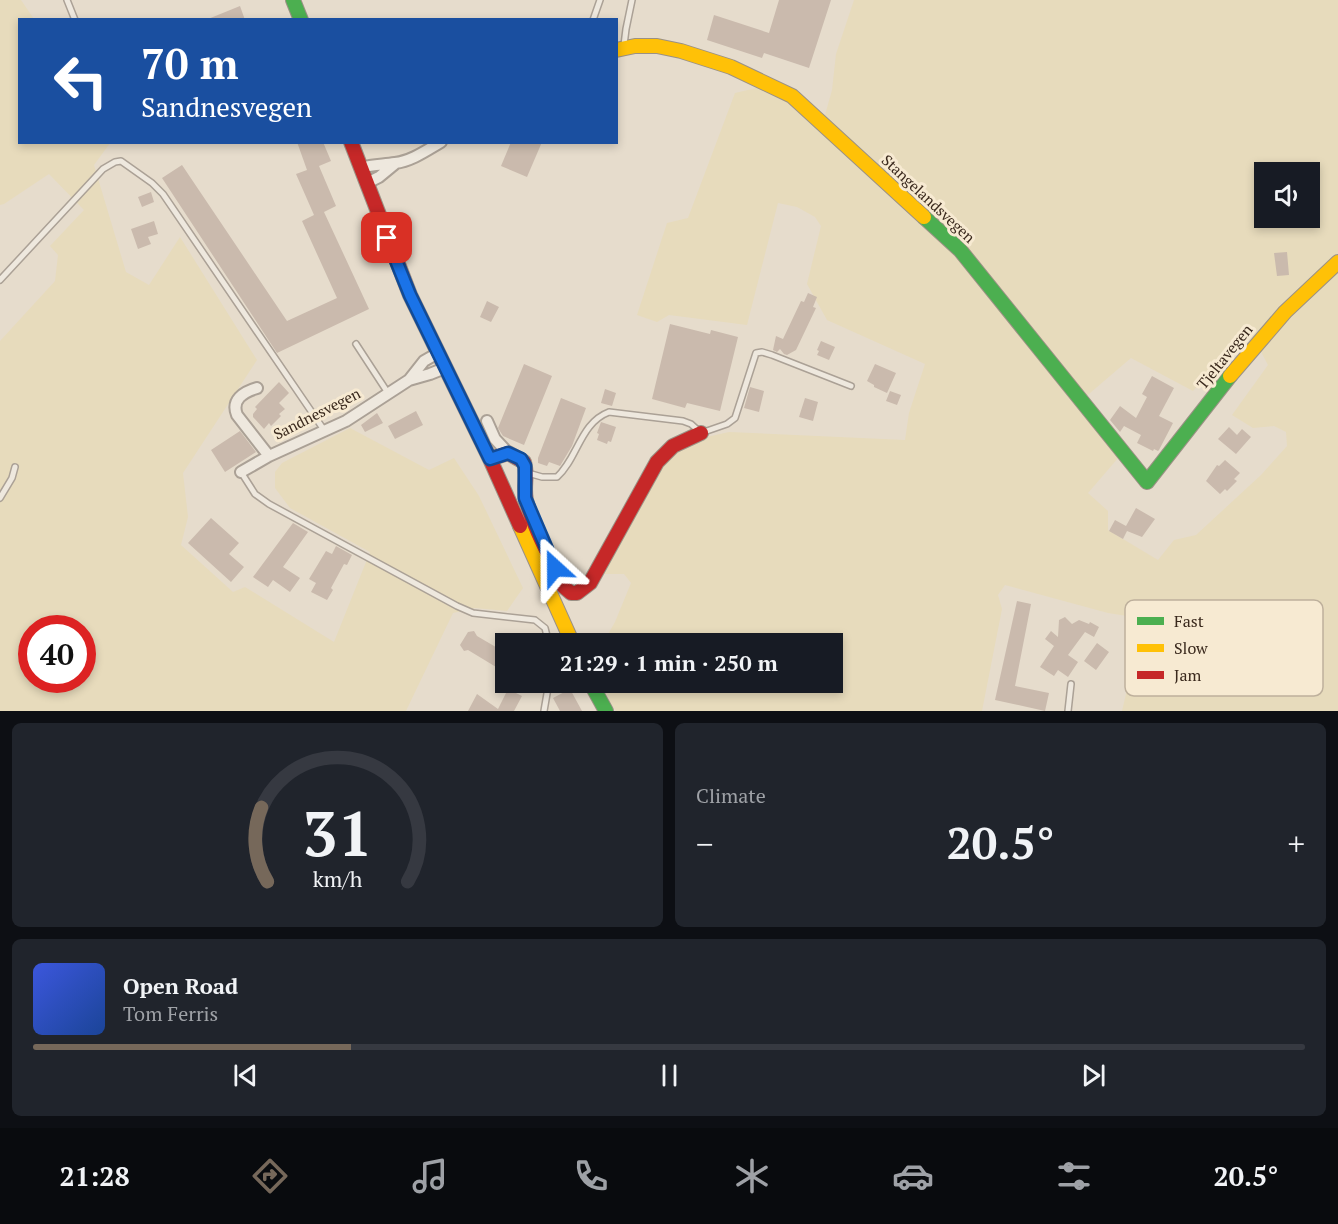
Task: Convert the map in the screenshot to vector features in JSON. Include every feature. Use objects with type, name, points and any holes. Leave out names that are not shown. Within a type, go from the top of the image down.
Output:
[{"type":"street","points":[[293,0],[300,18]]},
{"type":"street","name":"Stangelandsvegen","points":[[620,49],[656,46],[714,61],[769,83],[792,96],[960,250],[1147,482]]},
{"type":"street","points":[[352,144],[410,295],[490,459],[568,633]]},
{"type":"street","points":[[361,168],[374,164],[396,163],[414,157],[437,144]]},
{"type":"street","points":[[367,183],[379,177],[396,163]]},
{"type":"street","name":"Tjeltavegen","points":[[1147,482],[1257,340],[1338,262]]},
{"type":"street","name":"Sandnesvegen","points":[[241,472],[269,456],[346,422],[409,380],[424,360],[438,352]]},
{"type":"street","name":"Sandnesvegen","points":[[409,380],[430,375],[445,368]]},
{"type":"street","name":"Sandnesvegen","points":[[257,388],[240,396],[234,408],[269,456]]},
{"type":"street","points":[[487,421],[495,439],[508,453],[521,459],[526,472],[525,498],[564,587],[572,594],[583,592],[590,583],[657,462],[673,446],[701,433]]},
{"type":"street","points":[[490,459],[508,453]]},
{"type":"street","points":[[597,693],[606,711]]},
{"type":"lane","points":[[67,0],[74,18]]},
{"type":"lane","points":[[594,18],[600,0]]},
{"type":"lane","points":[[620,49],[632,0]]},
{"type":"lane","points":[[0,280],[103,169],[122,161],[163,194],[325,431]]},
{"type":"lane","points":[[356,344],[388,395]]},
{"type":"lane","points":[[526,472],[542,477],[557,477],[567,468],[583,434],[609,412],[683,421],[692,424],[701,433],[727,424],[735,418],[756,353],[772,355],[851,386]]},
{"type":"lane","points":[[0,498],[12,478],[15,467]]},
{"type":"lane","points":[[241,472],[255,494],[269,504],[457,606],[473,613],[535,620],[545,628],[546,633]]},
{"type":"lane","points":[[1068,711],[1071,684]]},
{"type":"lane","points":[[544,711],[547,693]]},
{"type":"shaded area","points":[[0,0],[21,0],[33,18],[18,18],[18,144],[109,144],[94,165],[126,272],[149,285],[180,237],[257,360],[183,473],[188,517],[181,545],[233,592],[245,587],[334,642],[370,552],[290,508],[275,488],[275,472],[282,463],[350,428],[429,470],[454,458],[479,496],[523,588],[507,611],[475,608],[453,613],[406,711],[0,711],[0,341],[55,281],[58,255],[50,246],[84,210],[49,174],[0,205]]},
{"type":"shaded area","points":[[854,0],[1338,0],[1338,711],[1122,711],[1126,696],[1323,696],[1323,600],[1125,600],[1125,616],[1005,585],[998,595],[1002,609],[982,711],[616,711],[606,693],[843,693],[843,633],[609,633],[631,583],[624,574],[603,574],[653,473],[670,454],[698,439],[729,432],[905,440],[909,413],[925,364],[827,320],[807,284],[821,226],[815,217],[797,207],[778,203],[747,325],[669,315],[657,322],[637,315],[667,223],[688,218],[735,93],[761,87],[825,115],[832,90],[836,54]],"holes":[[[1237,342],[1260,350],[1268,365],[1232,415],[1253,428],[1274,426],[1286,432],[1287,446],[1261,475],[1196,535],[1174,540],[1158,560],[1108,530],[1108,511],[1088,493],[1119,457],[1076,405],[1131,358],[1193,391]]]},
{"type":"building","points":[[779,0],[831,0],[809,68],[764,53],[762,58],[707,40],[714,15],[769,33]]},
{"type":"building","points":[[240,6],[244,18],[210,18]]},
{"type":"building","points":[[298,144],[324,144],[331,161],[319,166],[336,206],[324,212],[369,309],[277,353],[162,178],[182,165],[287,321],[337,298],[302,221],[314,215],[296,174],[307,170]]},
{"type":"building","points":[[510,144],[541,144],[527,177],[501,166]]},
{"type":"building","points":[[151,192],[154,202],[142,207],[138,197]]},
{"type":"building","points":[[154,221],[158,234],[148,237],[151,244],[138,249],[131,229]]},
{"type":"building","points":[[1287,252],[1289,275],[1277,276],[1274,253]]},
{"type":"building","points":[[808,293],[817,297],[813,307],[816,308],[796,350],[787,355],[780,349],[777,352],[773,350],[776,336],[783,339],[801,301],[804,302]]},
{"type":"building","points":[[487,301],[499,307],[491,322],[480,317]]},
{"type":"building","points":[[670,324],[710,334],[711,330],[738,337],[720,411],[687,403],[685,408],[652,399]]},
{"type":"building","points":[[821,341],[835,347],[829,360],[817,355]]},
{"type":"building","points":[[524,364],[552,376],[524,445],[503,436],[498,428]]},
{"type":"building","points":[[875,364],[896,373],[887,393],[867,381]]},
{"type":"building","points":[[1152,376],[1174,388],[1159,416],[1173,423],[1158,451],[1137,443],[1141,435],[1124,426],[1120,432],[1110,420],[1120,406],[1136,418],[1147,397],[1142,394]]},
{"type":"building","points":[[279,382],[289,393],[279,403],[285,409],[271,426],[269,423],[264,429],[253,417],[257,409],[255,407]]},
{"type":"building","points":[[750,387],[764,391],[759,412],[744,408]]},
{"type":"building","points":[[605,389],[616,393],[612,406],[601,403]]},
{"type":"building","points":[[890,391],[901,395],[897,405],[886,401]]},
{"type":"building","points":[[561,398],[586,408],[572,446],[560,466],[549,462],[547,466],[538,463],[538,458]]},
{"type":"building","points":[[805,398],[818,402],[813,421],[799,417]]},
{"type":"building","points":[[416,411],[423,425],[395,439],[388,426]]},
{"type":"building","points":[[377,413],[383,423],[365,432],[361,425]]},
{"type":"building","points":[[601,422],[616,427],[611,442],[608,441],[607,444],[597,440]]},
{"type":"building","points":[[1229,427],[1237,435],[1242,429],[1251,437],[1236,454],[1218,439]]},
{"type":"building","points":[[240,431],[256,452],[225,472],[211,450]]},
{"type":"building","points":[[1225,460],[1240,473],[1234,479],[1237,481],[1227,491],[1225,489],[1220,494],[1206,481],[1217,465],[1219,466]]},
{"type":"building","points":[[1136,508],[1155,519],[1142,537],[1127,531],[1123,539],[1109,531],[1115,520],[1126,526]]},
{"type":"building","points":[[211,518],[239,543],[229,554],[244,567],[231,582],[188,543]]},
{"type":"building","points":[[293,523],[308,532],[283,567],[300,578],[290,592],[273,580],[268,587],[253,577]]},
{"type":"building","points":[[336,546],[352,555],[347,565],[344,564],[327,600],[311,592],[316,583],[309,579],[326,551],[332,554]]},
{"type":"building","points":[[1017,601],[1031,604],[1015,686],[1049,693],[1045,711],[995,700]]},
{"type":"building","points":[[1065,617],[1072,624],[1079,620],[1099,627],[1094,637],[1085,632],[1068,655],[1078,662],[1068,677],[1058,670],[1054,676],[1040,667],[1054,646],[1045,639],[1051,631],[1058,637],[1059,620]]},
{"type":"building","points":[[474,631],[477,636],[495,647],[495,666],[468,650],[464,651],[460,645],[468,632]]},
{"type":"building","points":[[1097,643],[1109,652],[1096,670],[1084,661]]},
{"type":"building","points":[[506,693],[516,693],[522,696],[514,711],[468,711],[477,694],[498,709]]},
{"type":"building","points":[[562,693],[572,693],[582,711],[560,711],[553,698]]},
{"type":"traffic: fast","points":[[293,0],[300,18]]},
{"type":"traffic: fast","points":[[924,217],[960,250],[1147,482],[1230,376]]},
{"type":"traffic: fast","points":[[596,693],[606,711]]},
{"type":"traffic: slow","points":[[618,50],[635,46],[657,46],[681,51],[731,67],[792,96],[924,217]]},
{"type":"traffic: slow","points":[[1230,376],[1285,312],[1338,262]]},
{"type":"traffic: slow","points":[[520,526],[568,633]]},
{"type":"traffic: jam","points":[[352,144],[410,295],[520,526]]},
{"type":"traffic: jam","points":[[490,459],[508,453],[524,462],[525,495],[533,522],[564,587],[571,593],[577,593],[590,583],[657,462],[673,446],[701,433]]},
{"type":"route","points":[[387,238],[410,295],[490,459],[508,453],[524,462],[526,469],[525,498],[555,568]]}]
